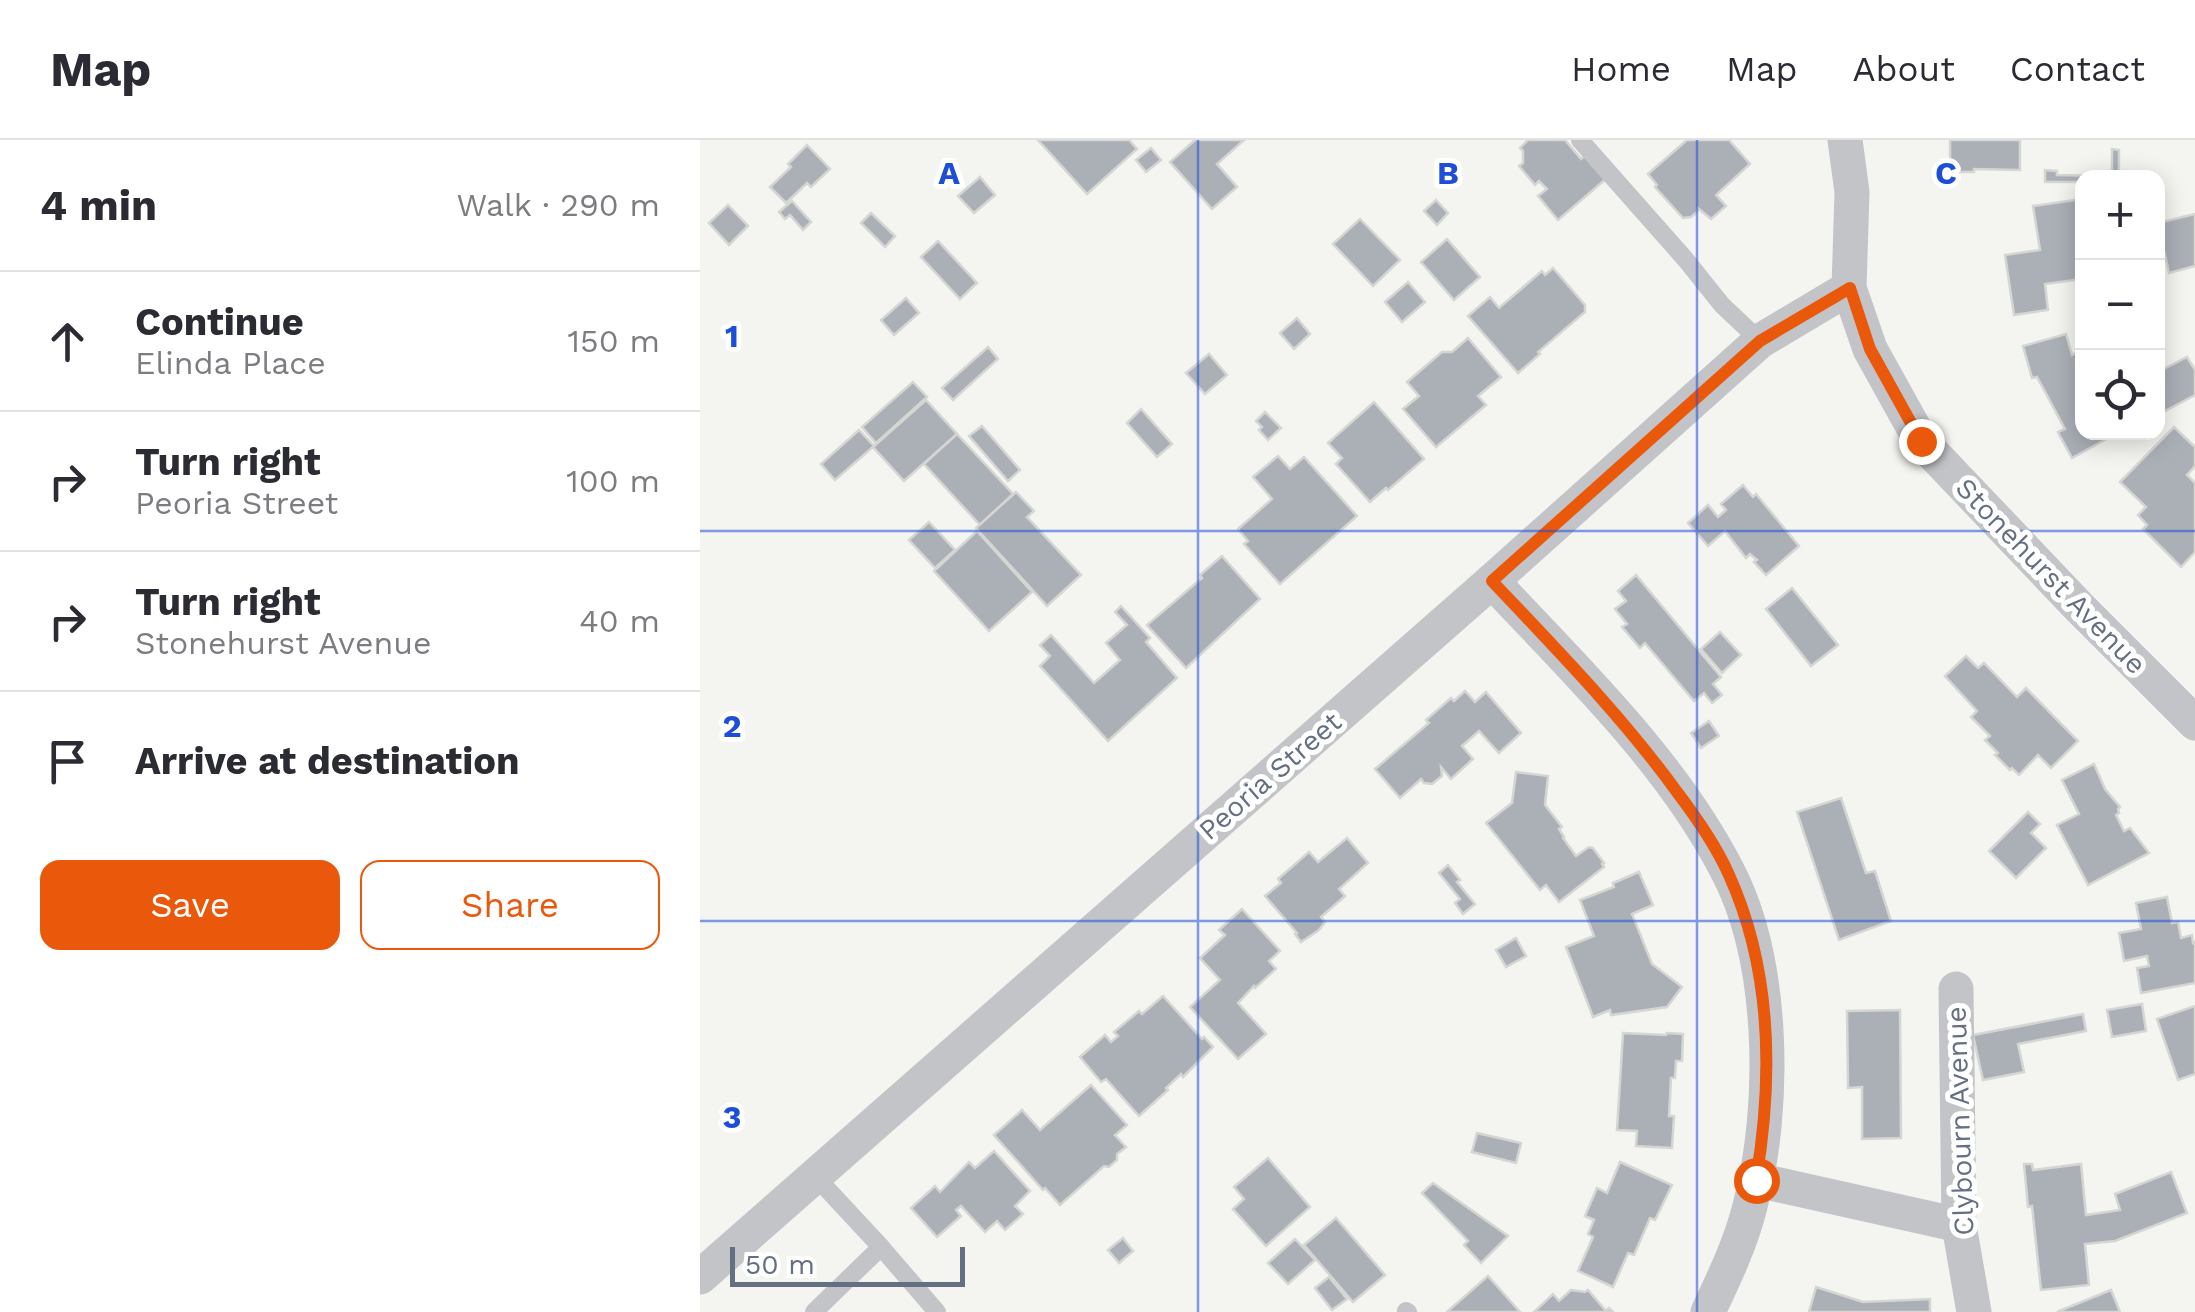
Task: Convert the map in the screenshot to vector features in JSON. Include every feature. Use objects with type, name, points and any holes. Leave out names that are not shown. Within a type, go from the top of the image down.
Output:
[{"type":"street","name":"Stonehurst Avenue","points":[[1845,140],[1852,192],[1850,288],[1870,349],[1921,441],[2195,723]]},
{"type":"street","name":"Peoria Street","points":[[700,1278],[1760,341],[1850,288]]},
{"type":"street","points":[[1492,581],[1644,747],[1696,817],[1728,872],[1748,921],[1762,989],[1766,1090],[1762,1148],[1749,1211],[1708,1312]]},
{"type":"street","name":"Clybourn Avenue","points":[[1956,989],[1959,1226],[1974,1312]]},
{"type":"street","points":[[1756,1180],[1959,1226]]},
{"type":"lane","points":[[1580,140],[1722,305],[1760,341]]},
{"type":"lane","points":[[816,1176],[938,1312]]},
{"type":"lane","points":[[814,1312],[881,1248]]},
{"type":"building","points":[[1038,140],[1129,140],[1137,149],[1087,194]]},
{"type":"building","points":[[1195,140],[1244,140],[1217,164],[1237,187],[1212,209],[1170,162]]},
{"type":"building","points":[[1528,140],[1565,140],[1581,159],[1587,154],[1607,178],[1558,220],[1538,196],[1547,189],[1539,181],[1535,185],[1519,166],[1523,163],[1520,148]]},
{"type":"building","points":[[1687,140],[1729,140],[1750,164],[1716,195],[1726,206],[1711,219],[1698,208],[1691,217],[1683,218],[1648,174]]},
{"type":"building","points":[[1950,140],[2020,140],[2020,170],[1953,172]]},
{"type":"building","points":[[807,145],[830,169],[786,203],[770,187]]},
{"type":"building","points":[[1151,148],[1161,160],[1146,172],[1136,160]]},
{"type":"building","points":[[2112,149],[2119,150],[2119,170],[2112,170]]},
{"type":"building","points":[[2045,170],[2057,171],[2057,175],[2075,175],[2075,182],[2045,182]]},
{"type":"building","points":[[980,177],[995,195],[974,213],[958,196]]},
{"type":"building","points":[[1436,200],[1448,213],[1437,225],[1424,211]]},
{"type":"building","points":[[2075,200],[2075,280],[2045,284],[2048,310],[2014,315],[2005,255],[2040,250],[2033,206]]},
{"type":"building","points":[[792,201],[811,222],[803,230],[790,215],[785,219],[779,212]]},
{"type":"building","points":[[728,205],[748,226],[729,245],[709,223]]},
{"type":"building","points":[[871,213],[895,236],[885,247],[861,223]]},
{"type":"building","points":[[2195,214],[2195,266],[2169,273],[2165,221]]},
{"type":"building","points":[[1360,219],[1400,260],[1373,286],[1333,244]]},
{"type":"building","points":[[1447,239],[1480,277],[1454,300],[1421,262]]},
{"type":"building","points":[[938,241],[977,283],[960,299],[921,257]]},
{"type":"building","points":[[1553,268],[1585,305],[1585,312],[1518,373],[1468,316],[1490,297],[1499,308],[1542,271],[1545,275]]},
{"type":"building","points":[[1408,282],[1425,302],[1402,322],[1385,302]]},
{"type":"building","points":[[906,298],[919,313],[894,335],[881,320]]},
{"type":"building","points":[[1297,318],[1310,334],[1294,349],[1280,333]]},
{"type":"building","points":[[2066,334],[2072,355],[2075,354],[2075,440],[2105,440],[2072,458],[2058,432],[2065,429],[2037,377],[2032,378],[2023,346]]},
{"type":"building","points":[[1468,338],[1501,377],[1478,396],[1486,405],[1436,447],[1403,409],[1419,396],[1407,382],[1442,352],[1452,352]]},
{"type":"building","points":[[988,347],[998,359],[953,400],[942,388]]},
{"type":"building","points":[[1209,354],[1227,375],[1205,394],[1186,373]]},
{"type":"building","points":[[2187,357],[2195,370],[2195,395],[2165,411],[2165,368]]},
{"type":"building","points":[[913,382],[927,397],[876,443],[862,427]]},
{"type":"building","points":[[926,400],[957,434],[904,481],[873,447]]},
{"type":"building","points":[[1374,402],[1424,459],[1370,502],[1336,464],[1342,458],[1328,443]]},
{"type":"building","points":[[1141,409],[1172,444],[1157,457],[1127,423]]},
{"type":"building","points":[[1265,412],[1281,428],[1268,440],[1256,421]]},
{"type":"building","points":[[982,426],[1020,470],[1008,481],[969,436]]},
{"type":"building","points":[[2174,427],[2195,447],[2195,466],[2187,475],[2195,483],[2195,552],[2181,567],[2143,529],[2147,525],[2138,515],[2146,507],[2120,482]]},
{"type":"building","points":[[859,430],[874,446],[835,480],[821,464]]},
{"type":"building","points":[[957,434],[1013,494],[980,525],[924,464]]},
{"type":"building","points":[[1278,456],[1290,469],[1304,457],[1357,516],[1280,584],[1244,544],[1248,541],[1238,529],[1272,499],[1253,477]]},
{"type":"building","points":[[1743,485],[1753,497],[1756,494],[1799,546],[1766,575],[1754,562],[1757,560],[1750,554],[1746,558],[1725,531],[1708,546],[1688,523],[1708,505],[1718,517],[1726,510],[1721,504]]},
{"type":"building","points":[[1016,492],[1034,511],[1027,517],[1081,575],[1047,606],[976,528]]},
{"type":"building","points":[[929,522],[955,550],[935,568],[909,540]]},
{"type":"building","points":[[977,531],[1032,592],[989,631],[934,571]]},
{"type":"building","points":[[1222,556],[1260,599],[1186,668],[1147,625]]},
{"type":"building","points":[[1636,575],[1721,677],[1713,684],[1722,695],[1712,703],[1704,693],[1694,701],[1645,643],[1640,648],[1622,627],[1627,624],[1615,609],[1626,601],[1618,591]]},
{"type":"building","points":[[1792,588],[1838,645],[1811,666],[1766,609]]},
{"type":"building","points":[[1121,606],[1150,638],[1146,642],[1177,678],[1108,741],[1040,666],[1050,656],[1040,645],[1051,635],[1094,683],[1120,660],[1106,643],[1127,625],[1115,612]]},
{"type":"building","points":[[1720,632],[1741,655],[1722,673],[1701,649]]},
{"type":"building","points":[[1966,656],[1978,668],[1984,663],[2017,697],[2026,688],[2078,741],[2051,768],[2038,755],[2019,775],[1995,755],[1998,753],[1985,740],[1990,736],[1971,717],[1977,711],[1945,676]]},
{"type":"building","points":[[1465,691],[1475,702],[1486,692],[1521,733],[1499,753],[1479,731],[1462,746],[1473,759],[1451,779],[1441,767],[1442,776],[1432,784],[1421,779],[1400,798],[1375,769],[1429,723],[1426,720],[1451,698],[1454,701]]},
{"type":"building","points":[[1709,721],[1719,736],[1701,748],[1691,733]]},
{"type":"building","points":[[2094,764],[2105,789],[2120,807],[2116,815],[2124,831],[2130,828],[2149,853],[2088,885],[2057,825],[2079,814],[2062,780]]},
{"type":"building","points":[[1516,772],[1548,776],[1545,805],[1562,827],[1559,829],[1563,838],[1576,856],[1593,848],[1604,863],[1604,867],[1559,902],[1546,885],[1540,890],[1486,823],[1512,803]]},
{"type":"building","points":[[1841,798],[1866,873],[1875,871],[1891,921],[1839,940],[1797,812]]},
{"type":"building","points":[[2028,812],[2040,824],[2031,833],[2046,848],[2016,878],[1989,851]]},
{"type":"building","points":[[1347,838],[1368,863],[1339,889],[1345,896],[1321,917],[1325,922],[1319,930],[1301,942],[1265,896],[1309,852],[1318,862]]},
{"type":"building","points":[[1448,865],[1475,904],[1463,914],[1455,903],[1460,899],[1439,873]]},
{"type":"building","points":[[1639,872],[1653,905],[1632,914],[1652,964],[1682,987],[1667,1007],[1611,1015],[1610,1010],[1593,1017],[1566,947],[1594,936],[1580,900]]},
{"type":"building","points":[[2167,897],[2172,923],[2178,922],[2181,938],[2192,935],[2195,942],[2195,983],[2141,993],[2137,968],[2149,966],[2147,956],[2124,961],[2119,933],[2141,929],[2136,903]]},
{"type":"building","points":[[1242,909],[1280,951],[1269,961],[1276,969],[1238,1003],[1266,1034],[1238,1059],[1190,1007],[1220,980],[1200,958],[1225,935],[1219,930]]},
{"type":"building","points":[[1516,938],[1526,956],[1506,967],[1496,950]]},
{"type":"building","points":[[1163,996],[1213,1047],[1139,1116],[1080,1057],[1105,1035],[1111,1042],[1118,1036],[1114,1032]]},
{"type":"building","points":[[2142,1004],[2146,1031],[2112,1037],[2107,1010]]},
{"type":"building","points":[[2195,1006],[2195,1074],[2178,1080],[2157,1019]]},
{"type":"building","points":[[1900,1010],[1901,1138],[1862,1139],[1862,1087],[1848,1088],[1847,1011]]},
{"type":"building","points":[[2083,1014],[2086,1031],[2018,1044],[2024,1072],[1983,1080],[1973,1035]]},
{"type":"building","points":[[1623,1033],[1683,1034],[1682,1061],[1676,1061],[1675,1078],[1671,1078],[1672,1148],[1636,1146],[1637,1131],[1617,1130]]},
{"type":"building","points":[[1091,1085],[1127,1125],[1115,1135],[1126,1147],[1117,1154],[1117,1160],[1109,1167],[1104,1166],[1060,1205],[994,1135],[1022,1110],[1040,1130]]},
{"type":"building","points":[[1477,1133],[1521,1143],[1516,1163],[1472,1152]]},
{"type":"building","points":[[994,1151],[1030,1191],[1015,1206],[1023,1214],[1005,1230],[997,1221],[985,1232],[961,1206],[956,1210],[961,1216],[937,1237],[911,1208],[935,1186],[940,1192],[969,1162],[975,1168]]},
{"type":"building","points":[[1268,1158],[1310,1207],[1266,1246],[1233,1209],[1244,1199],[1234,1187]]},
{"type":"building","points":[[1620,1162],[1672,1185],[1655,1220],[1650,1218],[1634,1255],[1628,1253],[1613,1287],[1578,1271],[1593,1237],[1588,1234],[1594,1220],[1585,1216],[1597,1188],[1607,1193]]},
{"type":"building","points":[[2024,1164],[2032,1164],[2033,1170],[2081,1164],[2086,1215],[2120,1210],[2115,1194],[2171,1172],[2187,1213],[2115,1241],[2085,1244],[2089,1285],[2041,1290]]},
{"type":"building","points":[[1433,1183],[1508,1236],[1481,1263],[1464,1245],[1468,1241],[1422,1193]]},
{"type":"building","points":[[1336,1218],[1385,1275],[1353,1302],[1304,1245]]},
{"type":"building","points":[[1123,1238],[1133,1251],[1119,1263],[1108,1250]]},
{"type":"building","points":[[1295,1239],[1315,1260],[1288,1284],[1268,1263]]},
{"type":"building","points":[[1488,1276],[1520,1312],[1448,1311]]},
{"type":"building","points":[[1329,1277],[1347,1299],[1332,1310],[1315,1288]]},
{"type":"building","points":[[1816,1287],[1863,1302],[1930,1299],[1930,1312],[1809,1312]]},
{"type":"building","points":[[1571,1290],[1588,1290],[1606,1311],[1609,1308],[1613,1312],[1534,1312],[1553,1294],[1559,1301]]},
{"type":"building","points":[[2111,1290],[2120,1312],[2057,1312]]},
{"type":"route","points":[[1756,1180],[1766,1090],[1762,989],[1748,921],[1728,872],[1696,817],[1644,747],[1492,581],[1760,341],[1850,288],[1870,349],[1921,441]]}]
